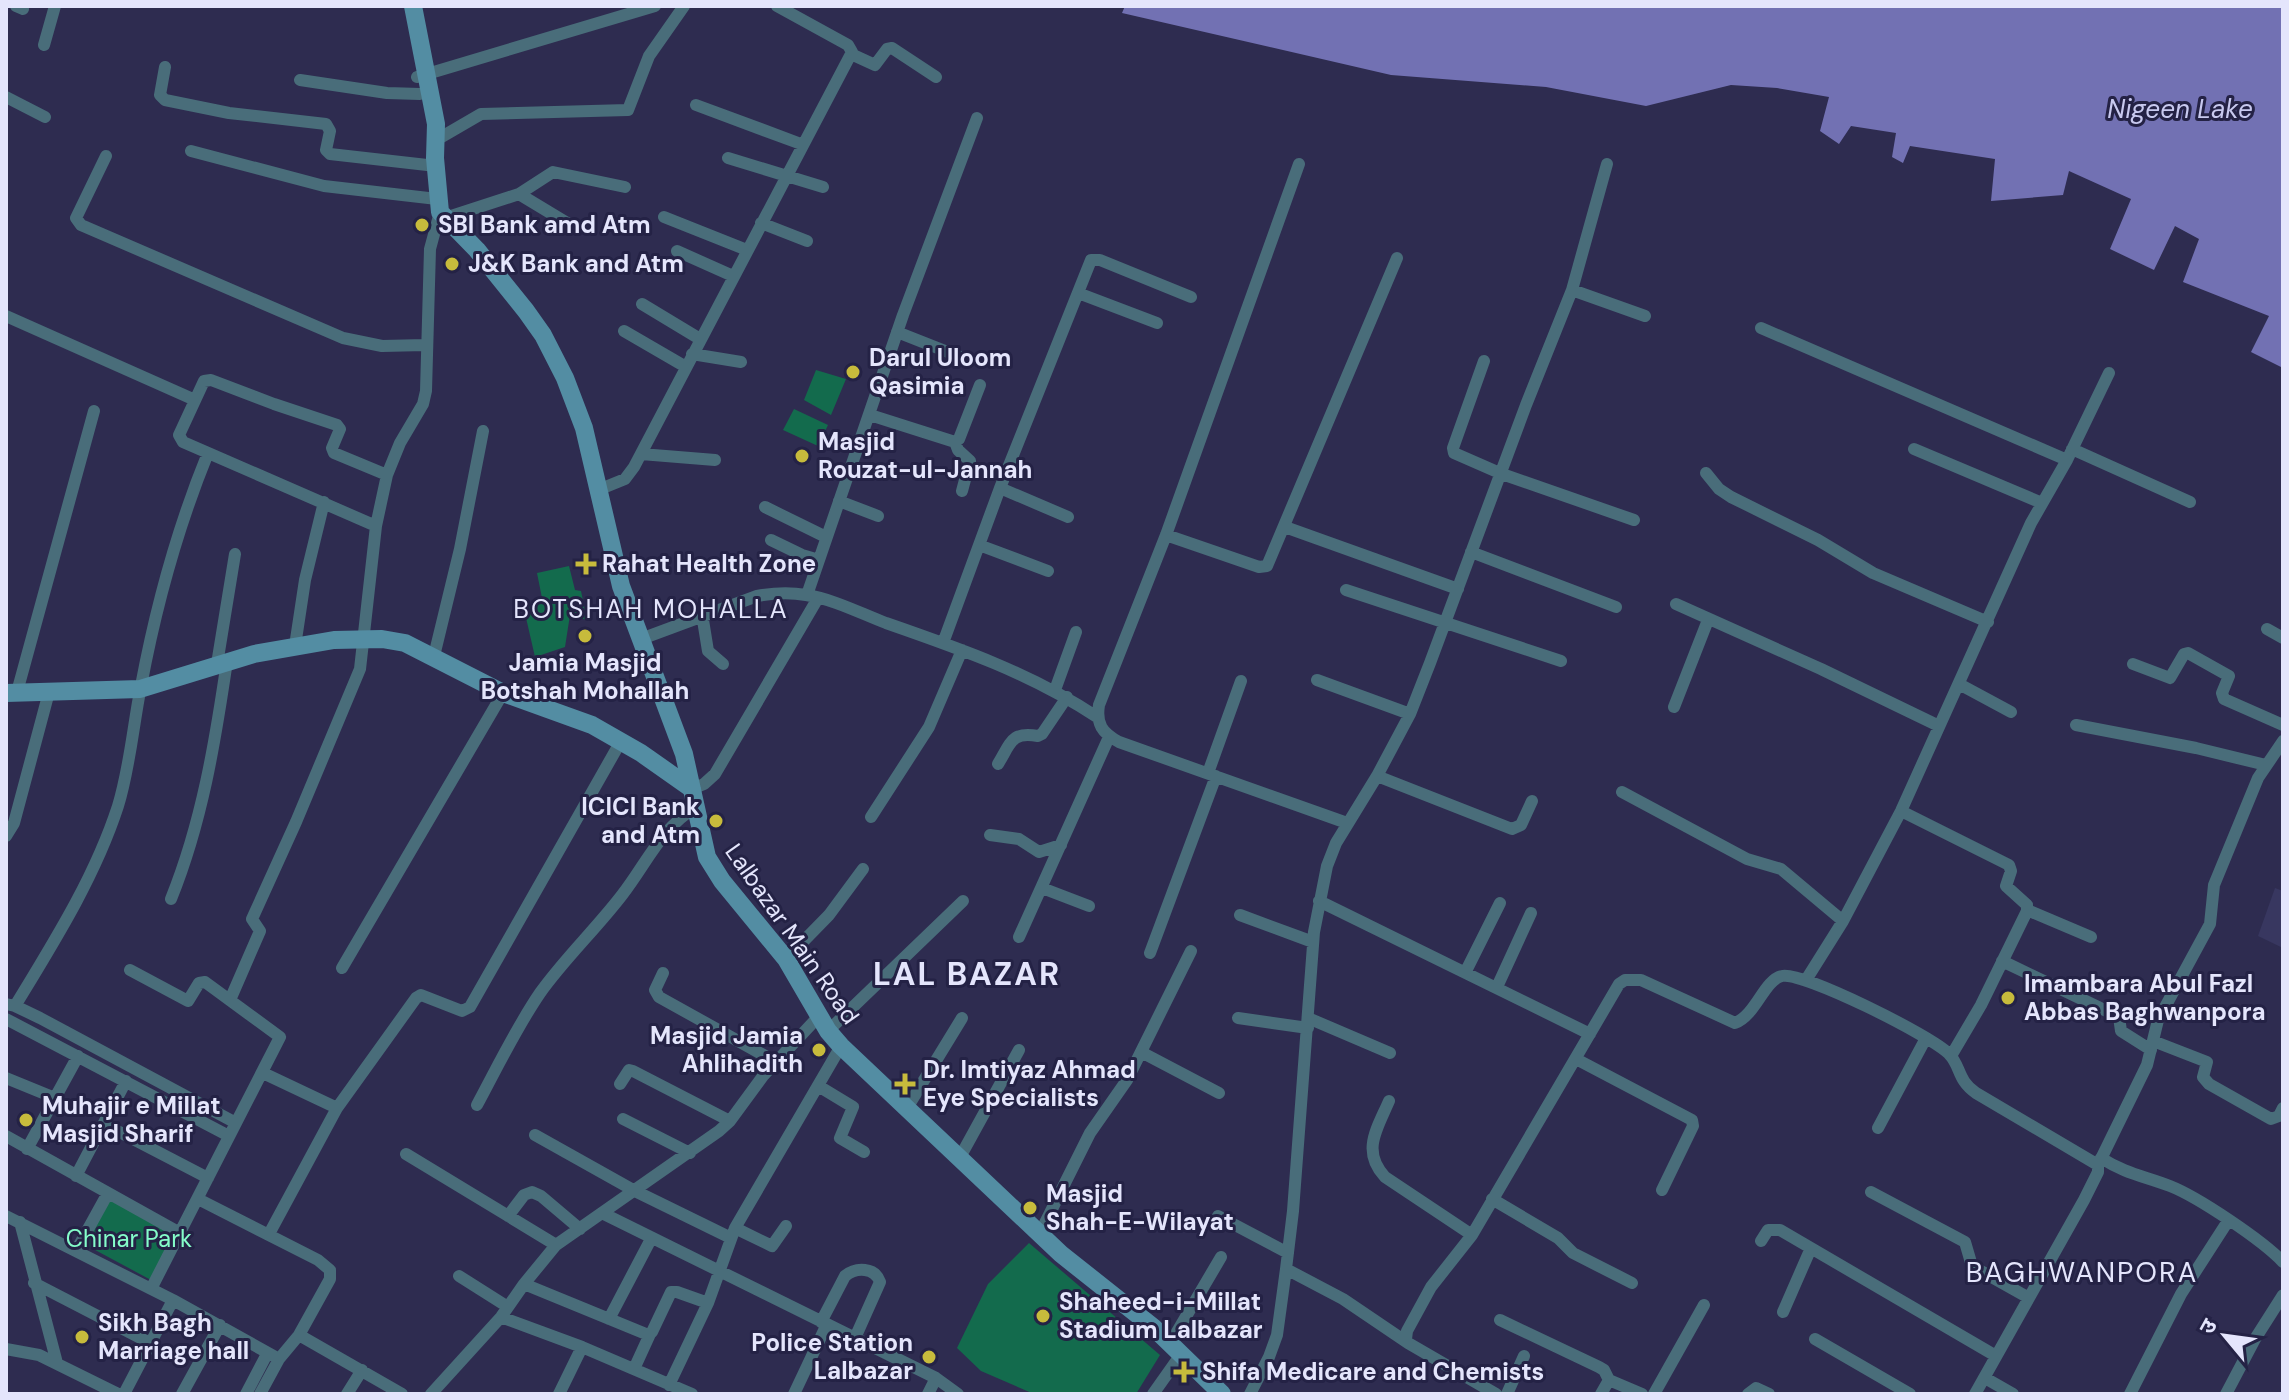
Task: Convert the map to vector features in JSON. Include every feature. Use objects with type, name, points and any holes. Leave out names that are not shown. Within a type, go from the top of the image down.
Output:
[{"type":"main road","points":[[404,6],[421,82]]},
{"type":"main road","points":[[413,6],[430,149],[436,154],[441,210]]},
{"type":"main road","name":"Lalbazar Main Road","points":[[441,210],[477,250],[543,335],[565,378],[584,428],[614,562],[674,723],[705,849],[722,881],[786,959],[841,1046],[1083,1274],[1176,1348],[1222,1394]]},
{"type":"main road","points":[[12,692],[140,689],[222,663],[295,646],[382,639],[405,643],[503,693],[592,725],[621,741],[694,798]]},
{"type":"street","points":[[44,45],[55,6]]},
{"type":"street","points":[[300,80],[387,93],[655,6]]},
{"type":"street","points":[[165,67],[160,95],[165,100],[229,113],[326,124],[330,131],[326,150],[330,154],[436,154],[481,114],[628,110],[649,56],[684,6]]},
{"type":"street","points":[[598,490],[625,479],[641,454],[801,144],[851,54],[852,47],[777,6]]},
{"type":"street","points":[[851,54],[875,65],[887,49],[892,48],[936,77]]},
{"type":"street","points":[[6,97],[45,117]]},
{"type":"street","points":[[696,105],[801,144]]},
{"type":"street","points":[[477,1105],[524,1019],[551,979],[622,895],[657,840],[715,774],[812,596],[826,537],[897,332],[977,118]]},
{"type":"street","points":[[191,151],[324,186],[441,210],[519,194],[553,172],[625,187]]},
{"type":"street","points":[[106,156],[76,218],[81,225],[343,338],[382,346],[425,345]]},
{"type":"street","points":[[728,158],[823,187]]},
{"type":"street","points":[[1299,164],[1097,717],[1101,729],[1109,737],[1347,823]]},
{"type":"street","points":[[1250,1394],[1277,1335],[1288,1253],[1313,942],[1327,866],[1347,823],[1377,776],[1410,714],[1572,290],[1607,164]]},
{"type":"street","points":[[519,194],[572,226]]},
{"type":"street","points":[[230,1000],[260,931],[252,919],[360,669],[376,526],[387,475],[400,443],[423,404],[426,391],[430,249],[441,210]]},
{"type":"street","points":[[664,217],[747,250]]},
{"type":"street","points":[[761,223],[807,241]]},
{"type":"street","points":[[677,251],[733,276]]},
{"type":"street","points":[[1166,535],[1264,568],[1285,527],[1397,258]]},
{"type":"street","points":[[943,643],[1000,488],[1089,264],[1094,259],[1191,297]]},
{"type":"street","points":[[1572,290],[1645,316]]},
{"type":"street","points":[[1078,293],[1157,323]]},
{"type":"street","points":[[642,304],[700,339]]},
{"type":"street","points":[[6,316],[195,400]]},
{"type":"street","points":[[1761,328],[2190,502]]},
{"type":"street","points":[[624,331],[686,367]]},
{"type":"street","points":[[897,332],[963,358]]},
{"type":"street","points":[[692,354],[741,362]]},
{"type":"street","points":[[1484,361],[1453,448],[1454,453],[1502,474],[1634,520]]},
{"type":"street","points":[[1806,980],[1843,921],[1901,811],[2042,503],[2070,454],[2109,373]]},
{"type":"street","points":[[376,526],[180,439],[204,381],[211,380],[337,425],[340,429],[332,451],[387,475]]},
{"type":"street","points":[[955,442],[959,439],[980,385]]},
{"type":"street","points":[[12,692],[94,411]]},
{"type":"street","points":[[870,415],[955,442]]},
{"type":"street","points":[[434,656],[460,549],[483,431]]},
{"type":"street","points":[[955,442],[958,450],[970,461],[962,491]]},
{"type":"street","points":[[1914,449],[2042,503]]},
{"type":"street","points":[[208,453],[170,561],[140,689],[126,773],[102,848],[85,884],[10,1005],[236,1123]]},
{"type":"street","points":[[641,454],[715,460]]},
{"type":"street","points":[[1706,473],[1719,489],[1731,497],[1818,540],[1850,562],[1988,622]]},
{"type":"street","points":[[1000,488],[1068,517]]},
{"type":"street","points":[[839,501],[878,516]]},
{"type":"street","points":[[295,646],[305,580],[324,502]]},
{"type":"street","points":[[765,507],[826,537]]},
{"type":"street","points":[[1285,527],[1458,589]]},
{"type":"street","points":[[771,540],[819,560]]},
{"type":"street","points":[[979,545],[1048,571]]},
{"type":"street","points":[[1471,552],[1616,607]]},
{"type":"street","points":[[171,899],[207,787],[235,554]]},
{"type":"street","points":[[1346,590],[1561,661]]},
{"type":"street","points":[[641,639],[757,596],[774,593],[812,596],[962,650],[1055,690],[1097,717]]},
{"type":"street","points":[[1676,604],[1939,726]]},
{"type":"street","points":[[702,614],[708,651],[723,664]]},
{"type":"street","points":[[1674,707],[1708,620]]},
{"type":"street","points":[[2267,629],[2283,638]]},
{"type":"street","points":[[1055,690],[1076,632]]},
{"type":"street","points":[[871,817],[929,727],[962,650]]},
{"type":"street","points":[[2133,664],[2170,678],[2184,654],[2188,653],[2229,676],[2222,693],[2224,699],[2283,725]]},
{"type":"street","points":[[1317,680],[1410,714]]},
{"type":"street","points":[[1150,953],[1241,681]]},
{"type":"street","points":[[1959,684],[2011,712]]},
{"type":"street","points":[[7,829],[14,823],[49,692]]},
{"type":"street","points":[[342,968],[503,693]]},
{"type":"street","points":[[998,764],[1020,734],[1042,734],[1067,697]]},
{"type":"street","points":[[2076,725],[2266,765]]},
{"type":"street","points":[[1019,937],[1109,737]]},
{"type":"street","points":[[269,1234],[337,1108],[416,998],[421,995],[462,1011],[470,1007],[621,741]]},
{"type":"street","points":[[1975,1394],[2098,1172],[2147,1065],[2165,1005],[2210,924],[2214,885],[2266,765],[2281,748]]},
{"type":"street","points":[[1377,776],[1512,829],[1521,825],[1532,801]]},
{"type":"street","points":[[1622,792],[1747,859],[1781,869],[1843,921]]},
{"type":"street","points":[[1901,811],[2009,865],[2011,871],[2006,886],[2025,902],[2027,910],[1951,1056]]},
{"type":"street","points":[[990,835],[1019,839],[1039,852],[1061,845]]},
{"type":"street","points":[[786,959],[829,915],[863,869]]},
{"type":"street","points":[[1042,888],[1089,906]]},
{"type":"street","points":[[431,1394],[505,1312],[556,1245],[690,1153],[730,1121],[776,1062],[963,901]]},
{"type":"street","points":[[1319,901],[1590,1034]]},
{"type":"street","points":[[1466,971],[1500,903]]},
{"type":"street","points":[[2027,910],[2091,937]]},
{"type":"street","points":[[1497,987],[1531,913]]},
{"type":"street","points":[[1240,915],[1313,942]]},
{"type":"street","points":[[1040,1233],[1090,1133],[1120,1092],[1191,951]]},
{"type":"street","points":[[2002,961],[2119,1017],[2121,1031],[2152,1045],[2204,1060],[2208,1065],[2203,1077],[2209,1084],[2271,1119],[2279,1116],[2283,1108]]},
{"type":"street","points":[[130,970],[185,1000],[191,999],[202,982],[280,1037],[151,1289]]},
{"type":"street","points":[[663,973],[655,990],[659,997],[776,1062]]},
{"type":"street","points":[[1406,1339],[1407,1331],[1431,1287],[1472,1235],[1619,984],[1625,980],[1641,980],[1735,1023],[1749,1014],[1778,977],[1784,975],[1806,980],[1880,1013],[1926,1038],[1951,1056],[1966,1086],[2100,1162],[2190,1196],[2283,1262]]},
{"type":"street","points":[[907,1108],[962,1018]]},
{"type":"street","points":[[1238,1018],[1308,1023],[1390,1053]]},
{"type":"street","points":[[6,1019],[229,1136]]},
{"type":"street","points":[[1878,1128],[1926,1038]]},
{"type":"street","points":[[669,1385],[708,1303],[733,1233],[841,1046]]},
{"type":"street","points":[[959,1159],[1019,1050]]},
{"type":"street","points":[[1141,1052],[1219,1093]]},
{"type":"street","points":[[27,1149],[78,1056]]},
{"type":"street","points":[[1576,1059],[1692,1120],[1693,1126],[1662,1190]]},
{"type":"street","points":[[620,1084],[627,1072],[633,1071],[730,1121]]},
{"type":"street","points":[[263,1073],[337,1108]]},
{"type":"street","points":[[6,1078],[55,1098]]},
{"type":"street","points":[[76,1176],[126,1081]]},
{"type":"street","points":[[820,1087],[853,1107],[840,1138],[864,1152]]},
{"type":"street","points":[[1389,1101],[1373,1144],[1376,1167],[1385,1177],[1472,1235]]},
{"type":"street","points":[[623,1119],[690,1153]]},
{"type":"street","points":[[104,1124],[208,1178]]},
{"type":"street","points":[[535,1135],[635,1191],[733,1233],[772,1246],[786,1226]]},
{"type":"street","points":[[6,1136],[180,1233]]},
{"type":"street","points":[[406,1154],[556,1245]]},
{"type":"street","points":[[508,1216],[524,1195],[532,1192],[580,1229]]},
{"type":"street","points":[[1871,1192],[1965,1242],[1972,1266],[2029,1298]]},
{"type":"street","points":[[76,1251],[108,1193]]},
{"type":"street","points":[[198,1199],[318,1260],[330,1270],[330,1279],[299,1335],[273,1356],[246,1394]]},
{"type":"street","points":[[1492,1199],[1558,1238],[1573,1253],[1632,1283]]},
{"type":"street","points":[[602,1213],[936,1378],[958,1394]]},
{"type":"street","points":[[6,1216],[173,1300],[273,1356]]},
{"type":"street","points":[[1218,1216],[1288,1253]]},
{"type":"street","points":[[2130,1394],[2176,1304],[2228,1221]]},
{"type":"street","points":[[20,1222],[57,1363]]},
{"type":"street","points":[[1761,1241],[1768,1230],[1775,1228],[1996,1356]]},
{"type":"street","points":[[609,1319],[651,1239]]},
{"type":"street","points":[[1783,1312],[1811,1248]]},
{"type":"street","points":[[1153,1394],[1221,1257]]},
{"type":"street","points":[[1286,1269],[1343,1299],[1496,1394]]},
{"type":"street","points":[[794,1394],[845,1276],[859,1270],[872,1272],[879,1276],[880,1282],[855,1338]]},
{"type":"street","points":[[459,1276],[505,1312],[692,1394]]},
{"type":"street","points":[[34,1283],[150,1343]]},
{"type":"street","points":[[524,1284],[650,1334]]},
{"type":"street","points":[[634,1369],[671,1292],[708,1303]]},
{"type":"street","points":[[2226,1394],[2283,1295]]},
{"type":"street","points":[[6,1349],[39,1355],[121,1394],[173,1300]]},
{"type":"street","points":[[1654,1394],[1704,1305]]},
{"type":"street","points":[[1500,1320],[1599,1367],[1609,1380],[1601,1394]]},
{"type":"street","points":[[182,1394],[220,1325]]},
{"type":"street","points":[[299,1335],[402,1394]]},
{"type":"street","points":[[1815,1339],[1910,1394]]},
{"type":"street","points":[[559,1394],[582,1347]]},
{"type":"street","points":[[260,1394],[273,1356]]},
{"type":"street","points":[[1507,1394],[1524,1356]]},
{"type":"street","points":[[347,1394],[362,1370]]},
{"type":"street","points":[[928,1394],[936,1378]]},
{"type":"street","points":[[1985,1378],[2013,1394]]},
{"type":"street","points":[[1609,1380],[1642,1394]]},
{"type":"street","points":[[1748,1394],[1756,1388],[1769,1394]]},
{"type":"shaded area","points":[[2275,888],[2283,891],[2283,948],[2258,936]]},
{"type":"green space","points":[[816,370],[846,379],[831,415],[804,400]]},
{"type":"green space","points":[[794,409],[828,425],[818,446],[783,430]]},
{"type":"green space","points":[[569,566],[575,590],[581,591],[587,620],[570,615],[565,647],[535,657],[524,609],[542,598],[537,573]]},
{"type":"green space","name":"Chinar Park","points":[[108,1199],[175,1235],[151,1280],[84,1244]]},
{"type":"green space","name":"Shaheed-i-Millat Stadium Lalbazar","points":[[1029,1243],[1160,1355],[1136,1394],[1034,1394],[981,1371],[957,1348],[988,1284]]},
{"type":"water","name":"Nigeen Lake","points":[[1125,6],[2283,6],[2283,368],[2251,352],[2269,316],[2183,282],[2199,239],[2175,226],[2154,270],[2110,249],[2131,199],[2069,171],[2063,195],[1991,201],[1995,159],[1910,146],[1903,163],[1892,157],[1896,133],[1851,126],[1839,144],[1820,131],[1829,97],[1777,88],[1731,85],[1646,106],[1546,87],[1391,75],[1122,13]]},
{"type":"place","name":"SBI Bank amd Atm","points":[[422,225]]},
{"type":"place","name":"J&K Bank and Atm","points":[[452,264]]},
{"type":"place","name":"Darul Uloom Qasimia","points":[[853,372]]},
{"type":"place","name":"Masjid Rouzat-ul-Jannah","points":[[802,456]]},
{"type":"place","name":"Rahat Health Zone","points":[[586,564]]},
{"type":"place","name":"Jamia Masjid Botshah Mohallah","points":[[585,636]]},
{"type":"place","name":"ICICI Bank and Atm","points":[[716,821]]},
{"type":"place","name":"Imambara Abul Fazl Abbas Baghwanpora","points":[[2008,998]]},
{"type":"place","name":"Masjid Jamia Ahlihadith","points":[[819,1050]]},
{"type":"place","name":"Dr. Imtiyaz Ahmad Eye Specialists","points":[[905,1084]]},
{"type":"place","name":"Muhajir e Millat Masjid Sharif","points":[[26,1120]]},
{"type":"place","name":"Masjid Shah-E-Wilayat","points":[[1030,1208]]},
{"type":"place","name":"Shaheed-i-Millat Stadium Lalbazar","points":[[1043,1316]]},
{"type":"place","name":"Sikh Bagh Marriage hall","points":[[82,1337]]},
{"type":"place","name":"Police Station Lalbazar","points":[[929,1357]]},
{"type":"place","name":"Shifa Medicare and Chemists","points":[[1184,1372]]},
{"type":"district","name":"BOTSHAH MOHALLA","points":[[651,609]]},
{"type":"district","name":"LAL BAZAR","points":[[967,974]]},
{"type":"district","name":"BAGHWANPORA","points":[[2082,1272]]}]
